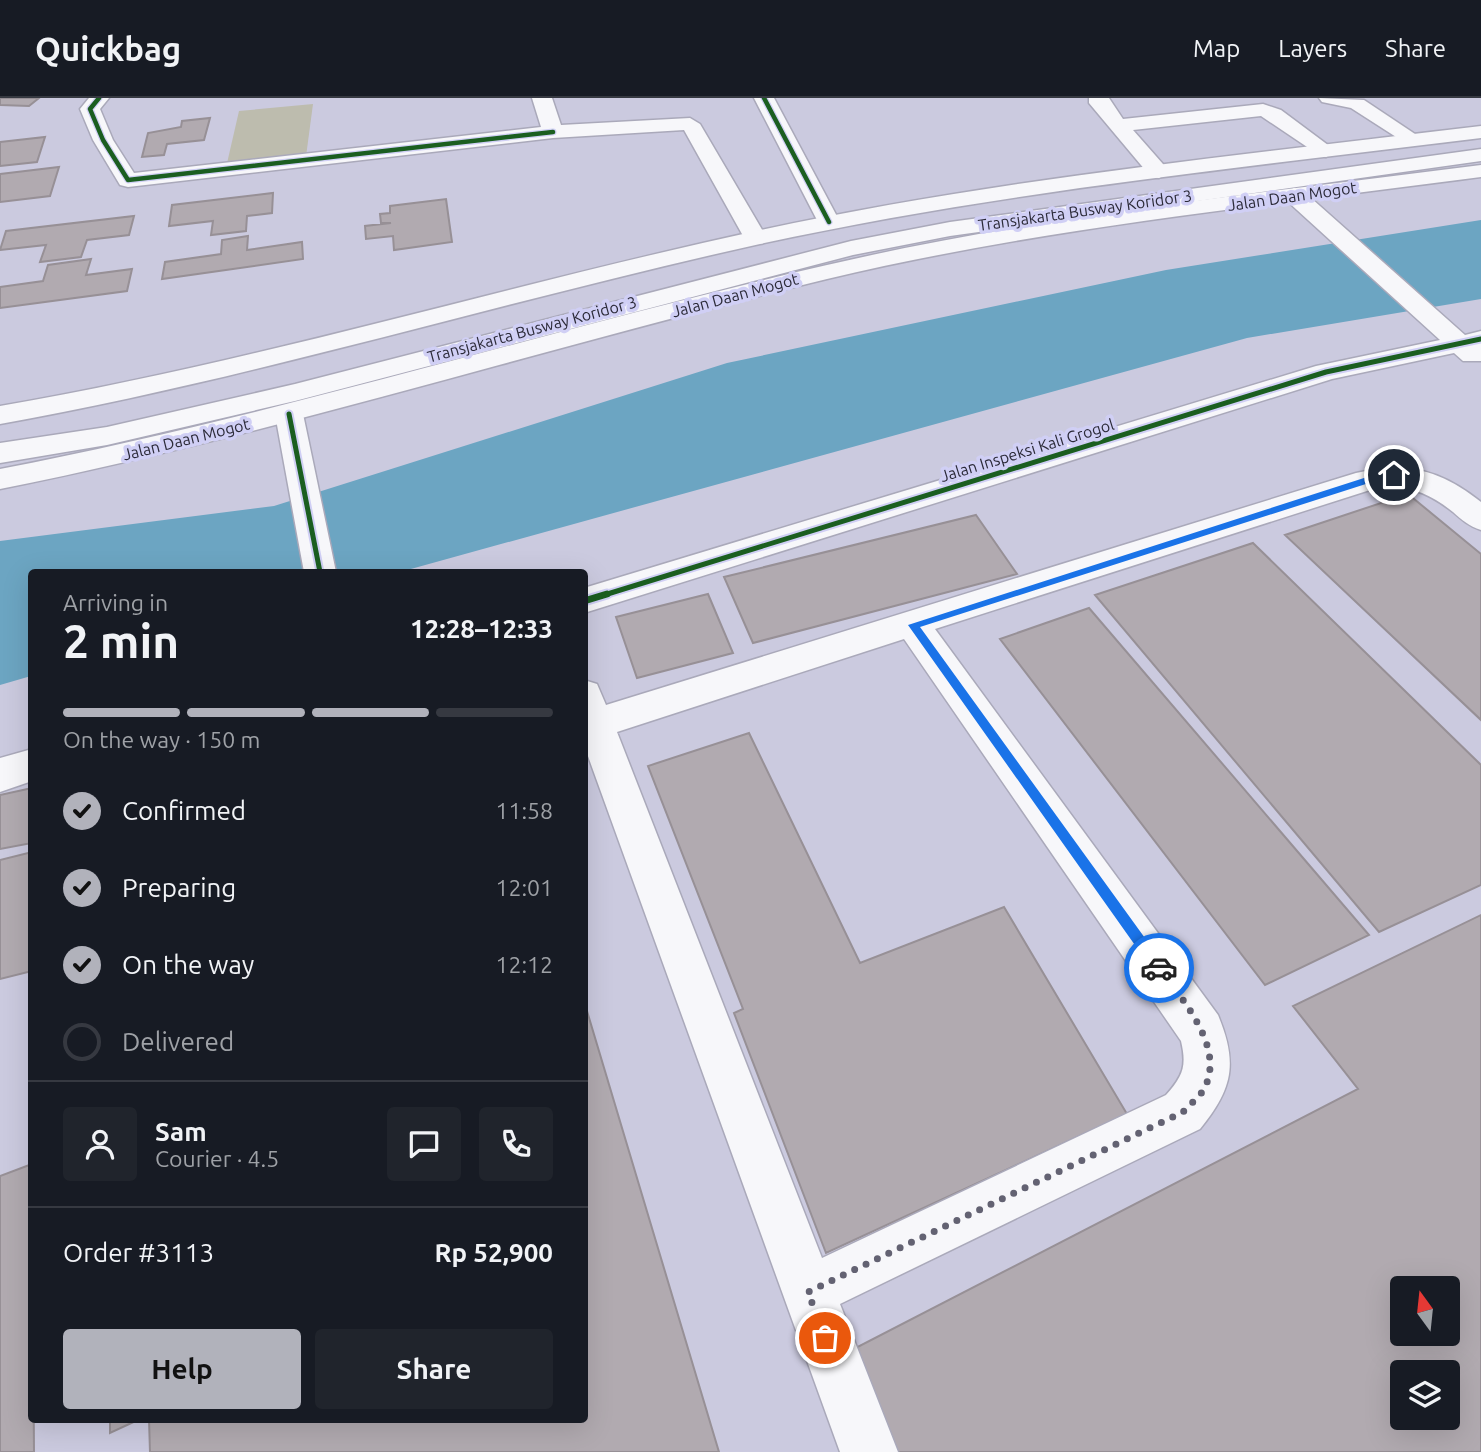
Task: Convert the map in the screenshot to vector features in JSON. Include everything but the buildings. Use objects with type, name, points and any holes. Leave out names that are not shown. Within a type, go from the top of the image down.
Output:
[{"type":"main road","points":[[99,98],[90,109],[103,140],[128,180],[686,115],[755,238]]},
{"type":"main road","points":[[542,98],[553,132]]},
{"type":"main road","points":[[764,98],[829,222]]},
{"type":"main road","points":[[1099,98],[1098,103],[1159,172]]},
{"type":"main road","points":[[1208,98],[1235,112]]},
{"type":"main road","points":[[1329,98],[1363,101],[1414,140]]},
{"type":"main road","points":[[1118,126],[1263,110],[1274,114],[1326,151]]},
{"type":"main road","points":[[0,415],[81,402],[224,372],[755,238],[829,222],[1005,191],[1481,132]]},
{"type":"main road","name":"Transjakarta Busway Koridor 3","points":[[0,435],[68,425],[228,391],[785,247],[867,229],[979,210],[1481,143]]},
{"type":"main road","name":"Transjakarta Busway Koridor 3","points":[[0,453],[107,436],[295,392],[851,248],[950,229],[1481,155]]},
{"type":"main road","name":"Jalan Daan Mogot","points":[[0,479],[290,421],[751,290],[925,250],[1294,195],[1481,171]]},
{"type":"main road","points":[[1294,195],[1459,337],[1481,362]]},
{"type":"main road","name":"Jalan Inspeksi Kali Grogol","points":[[588,600],[1326,372],[1459,337]]},
{"type":"main road","points":[[290,421],[319,569]]},
{"type":"main road","points":[[869,1452],[588,715],[913,625],[1367,480],[1394,475],[1419,477],[1443,487],[1481,519]]},
{"type":"main road","points":[[808,1292],[1183,1112],[1205,1087],[1209,1060],[1202,1031],[913,625]]},
{"type":"main road","points":[[0,775],[28,766]]},
{"type":"shaded area","points":[[313,104],[305,164],[225,172],[239,111]]},
{"type":"water","points":[[1481,220],[1481,299],[1247,338],[411,569],[28,569],[28,677],[0,685],[0,541],[274,506],[727,363],[1166,270]]},
{"type":"cycle path","points":[[99,98],[90,109],[103,140],[128,180],[553,132]]},
{"type":"cycle path","points":[[764,98],[829,222]]},
{"type":"cycle path","points":[[588,600],[1326,372],[1481,339]]},
{"type":"cycle path","points":[[289,414],[319,569]]},
{"type":"way so far","points":[[825,1338],[808,1292],[1183,1112],[1205,1087],[1209,1060],[1202,1031],[1159,968]]},
{"type":"route","points":[[1159,968],[913,625],[1367,480],[1394,475]]}]
